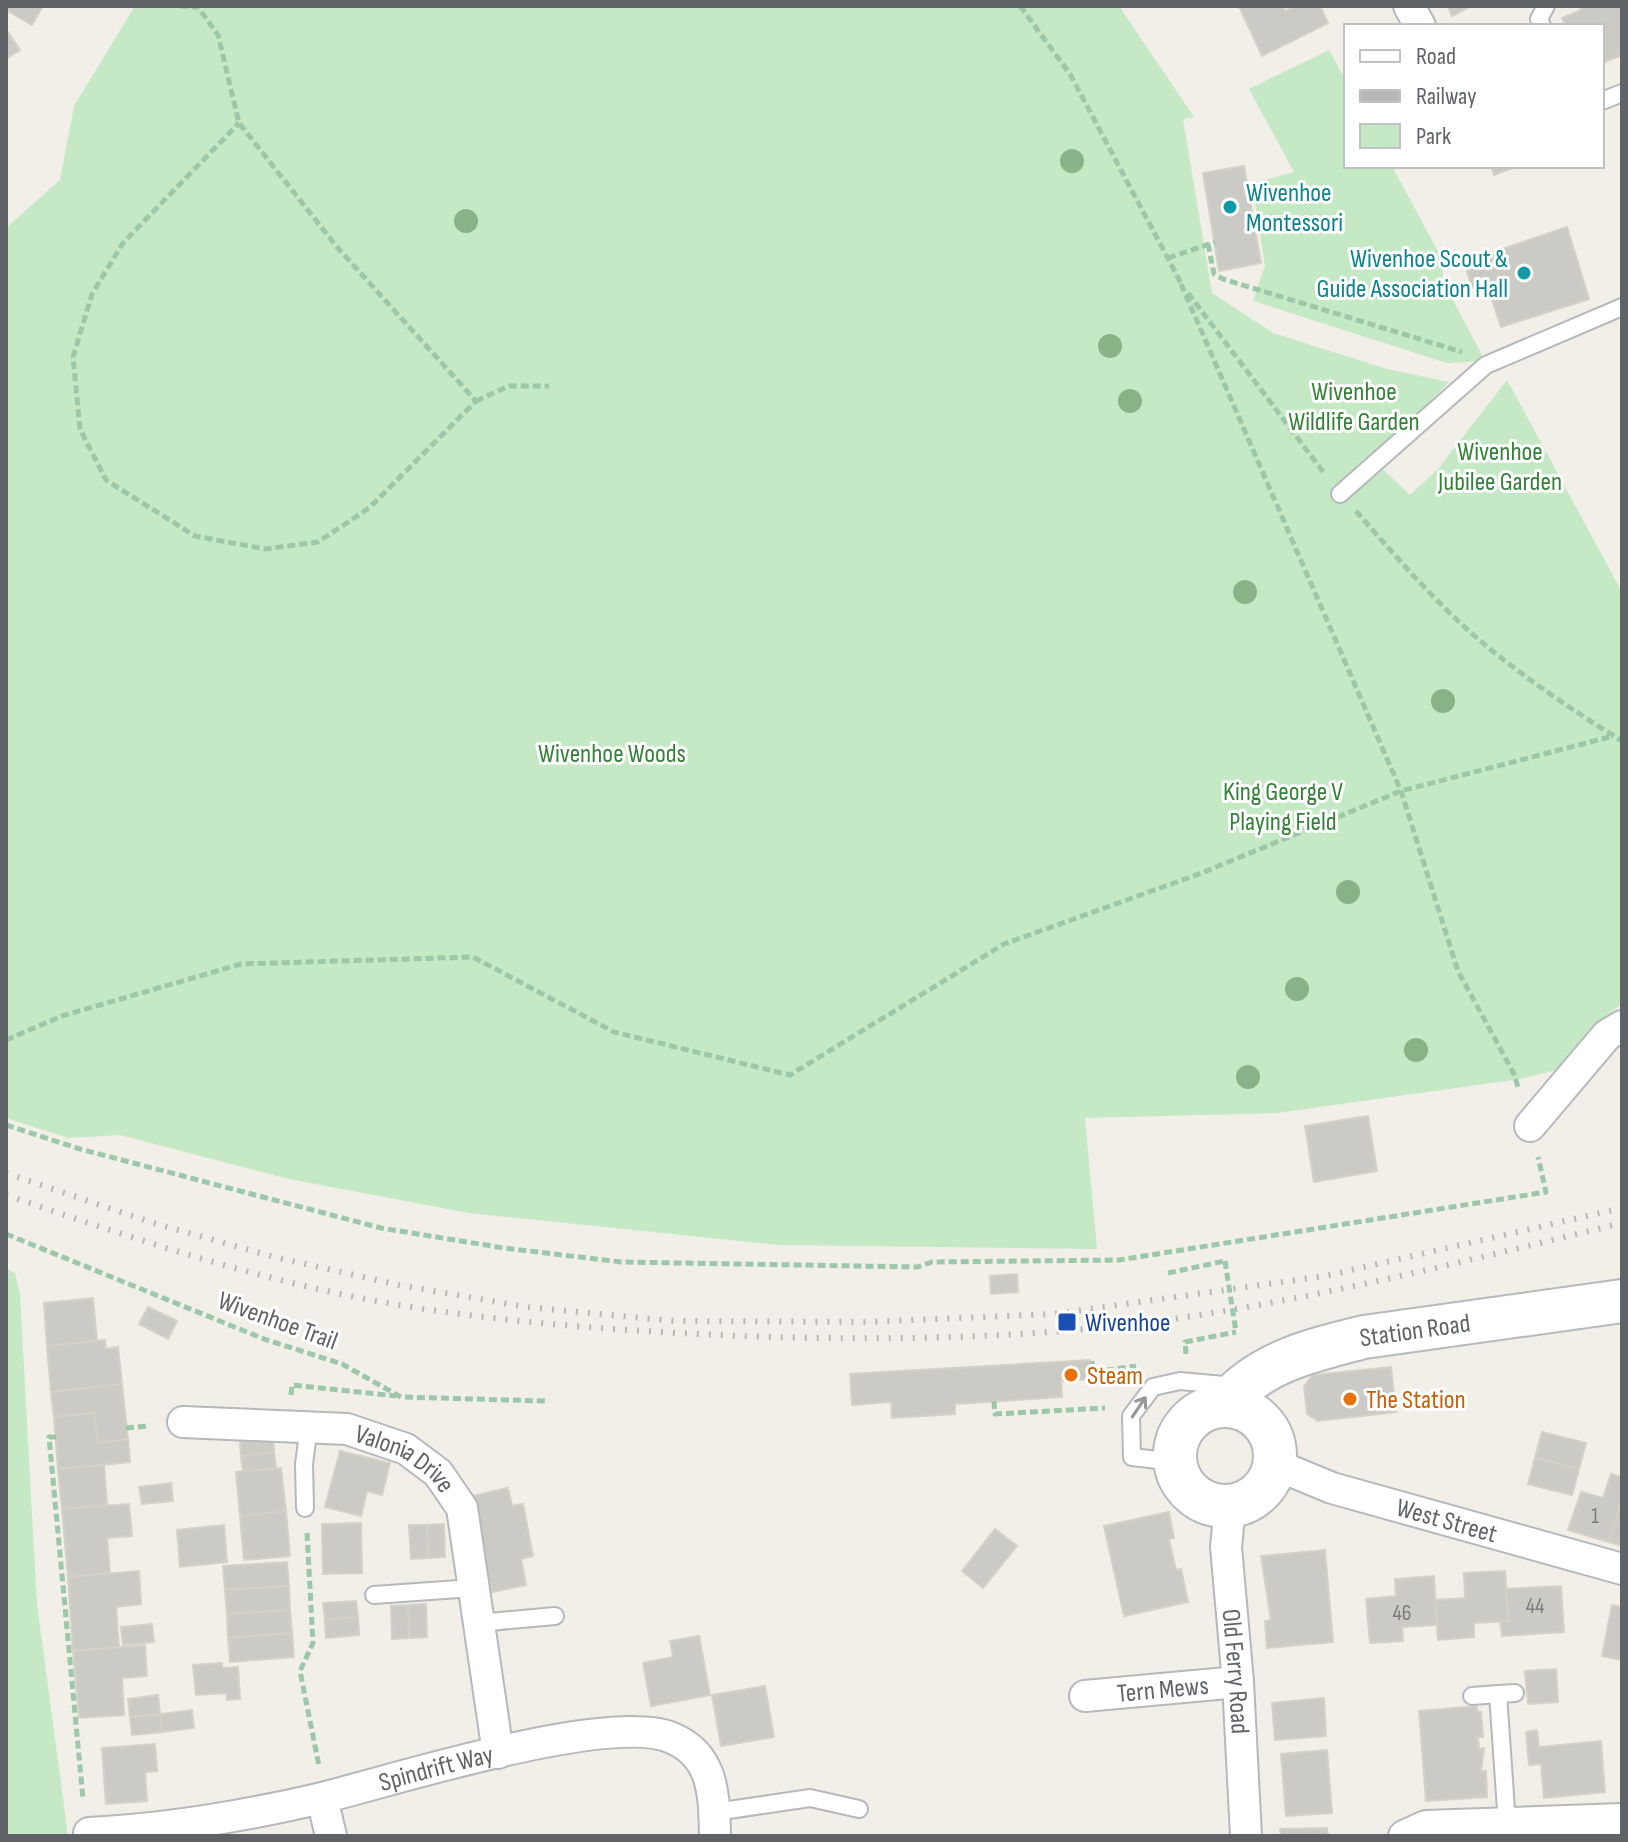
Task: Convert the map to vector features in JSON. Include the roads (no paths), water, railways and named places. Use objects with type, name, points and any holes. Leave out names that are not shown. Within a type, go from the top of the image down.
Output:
[{"type":"main road","name":"Station Road","points":[[1232,1396],[1281,1361],[1364,1337],[1622,1301]]},
{"type":"main road","points":[[1232,1396],[1263,1423],[1273,1442],[1274,1464],[1264,1487],[1243,1502],[1230,1506],[1200,1499],[1187,1489],[1175,1462],[1182,1430],[1193,1417],[1232,1396]]},
{"type":"street","points":[[1409,6],[1419,24]]},
{"type":"street","points":[[1530,1126],[1607,1035],[1622,1026]]},
{"type":"street","name":"Valonia Drive","points":[[183,1422],[309,1426],[377,1436],[406,1449],[438,1473],[462,1508],[498,1753]]},
{"type":"street","name":"West Street","points":[[1274,1464],[1332,1488],[1622,1569]]},
{"type":"street","name":"Old Ferry Road","points":[[1230,1506],[1226,1547],[1238,1682],[1246,1836]]},
{"type":"street","name":"Tern Mews","points":[[1085,1696],[1238,1682]]},
{"type":"street","name":"Spindrift Way","points":[[89,1833],[157,1833],[325,1797],[498,1753],[636,1729],[673,1738],[697,1756],[715,1792],[715,1824]]},
{"type":"street","points":[[325,1797],[331,1836]]},
{"type":"street","points":[[1404,1836],[1426,1826],[1622,1819]]},
{"type":"lane","points":[[1541,24],[1539,19],[1546,6]]},
{"type":"lane","points":[[1340,494],[1486,365],[1622,307]]},
{"type":"lane","points":[[1175,1462],[1132,1457],[1131,1416],[1153,1387],[1180,1381],[1232,1396]]},
{"type":"lane","points":[[305,1508],[304,1464],[309,1426]]},
{"type":"lane","points":[[374,1595],[473,1588]]},
{"type":"lane","points":[[478,1623],[555,1616]]},
{"type":"lane","points":[[1472,1696],[1515,1693]]},
{"type":"lane","points":[[1498,1694],[1507,1824]]},
{"type":"lane","points":[[715,1824],[810,1798],[859,1809]]},
{"type":"railway","points":[[6,1173],[150,1222],[274,1257],[399,1285],[526,1307],[674,1321],[867,1322],[1054,1314],[1325,1276],[1622,1208]]},
{"type":"railway","points":[[6,1195],[242,1270],[387,1303],[564,1325],[797,1338],[964,1337],[1075,1330],[1186,1317],[1351,1287],[1622,1223]]},
{"type":"place","name":"Wivenhoe Montessori","points":[[1230,207]]},
{"type":"place","name":"Wivenhoe Scout & Guide Association Hall","points":[[1524,273]]},
{"type":"place","name":"Wivenhoe","points":[[1067,1322]]},
{"type":"place","name":"Steam","points":[[1071,1375]]},
{"type":"place","name":"The Station","points":[[1350,1399]]},
{"type":"park label","name":"Wivenhoe Wildlife Garden","points":[[1354,406]]},
{"type":"park label","name":"Wivenhoe Jubilee Garden","points":[[1500,466]]},
{"type":"park label","name":"Wivenhoe Woods","points":[[612,753]]},
{"type":"park label","name":"King George V Playing Field","points":[[1283,806]]}]
